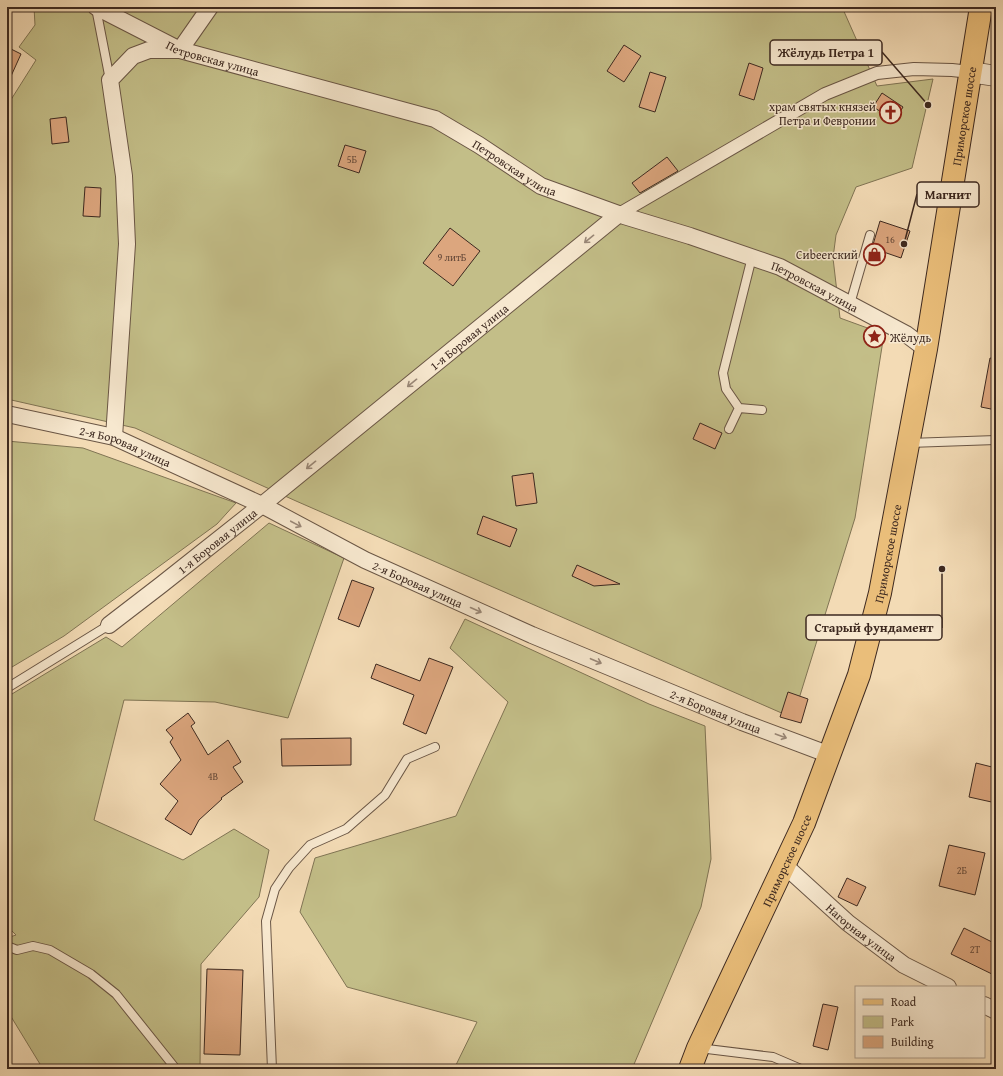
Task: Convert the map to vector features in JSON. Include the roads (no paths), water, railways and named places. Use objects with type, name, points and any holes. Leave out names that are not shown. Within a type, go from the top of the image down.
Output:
[{"type":"main road","name":"Приморское шоссе","points":[[690,1069],[698,1048],[783,864],[804,823],[859,675],[880,593],[907,443],[926,349],[981,7]]},
{"type":"street","name":"Петровская улица","points":[[96,7],[180,50],[435,120],[479,145],[541,186],[619,214],[780,267],[906,334],[926,349]]},
{"type":"street","points":[[114,437],[127,244],[124,176],[110,80],[133,56],[149,50],[180,50],[210,7]]},
{"type":"street","name":"1-я Боровая улица","points":[[109,624],[162,585],[262,505],[619,214],[825,94],[877,73],[914,70],[952,70],[970,72]]},
{"type":"street","points":[[970,72],[996,76]]},
{"type":"street","name":"2-я Боровая улица","points":[[7,414],[114,437],[262,505],[365,560],[532,635],[742,722],[830,755]]},
{"type":"street","name":"Нагорная улица","points":[[783,864],[848,923],[904,965],[946,986]]},
{"type":"street","points":[[985,1006],[996,1011]]},
{"type":"lane","points":[[96,7],[110,80]]},
{"type":"lane","points":[[850,304],[870,235]]},
{"type":"lane","points":[[739,408],[726,389],[723,373],[752,257]]},
{"type":"lane","points":[[739,408],[762,410]]},
{"type":"lane","points":[[729,429],[739,408]]},
{"type":"lane","points":[[907,443],[996,440]]},
{"type":"lane","name":"1-я Боровая улица","points":[[7,688],[109,624]]},
{"type":"lane","points":[[272,1069],[266,921],[275,889],[289,868],[310,845],[346,829],[385,795],[407,759],[435,748]]},
{"type":"lane","points":[[7,946],[17,950],[33,946],[50,950],[91,974],[116,994],[176,1069]]},
{"type":"lane","points":[[698,1048],[773,1057],[801,1069]]},
{"type":"place","name":"Жёлудь Петра 1","points":[[928,105]]},
{"type":"place","name":"храм святых князей Петра и Февронии","points":[[891,113]]},
{"type":"place","name":"Магнит","points":[[904,244]]},
{"type":"place","name":"Сиbeerский","points":[[874,254]]},
{"type":"place","name":"Жёлудь","points":[[875,337]]},
{"type":"place","name":"Старый фундамент","points":[[942,569]]}]
